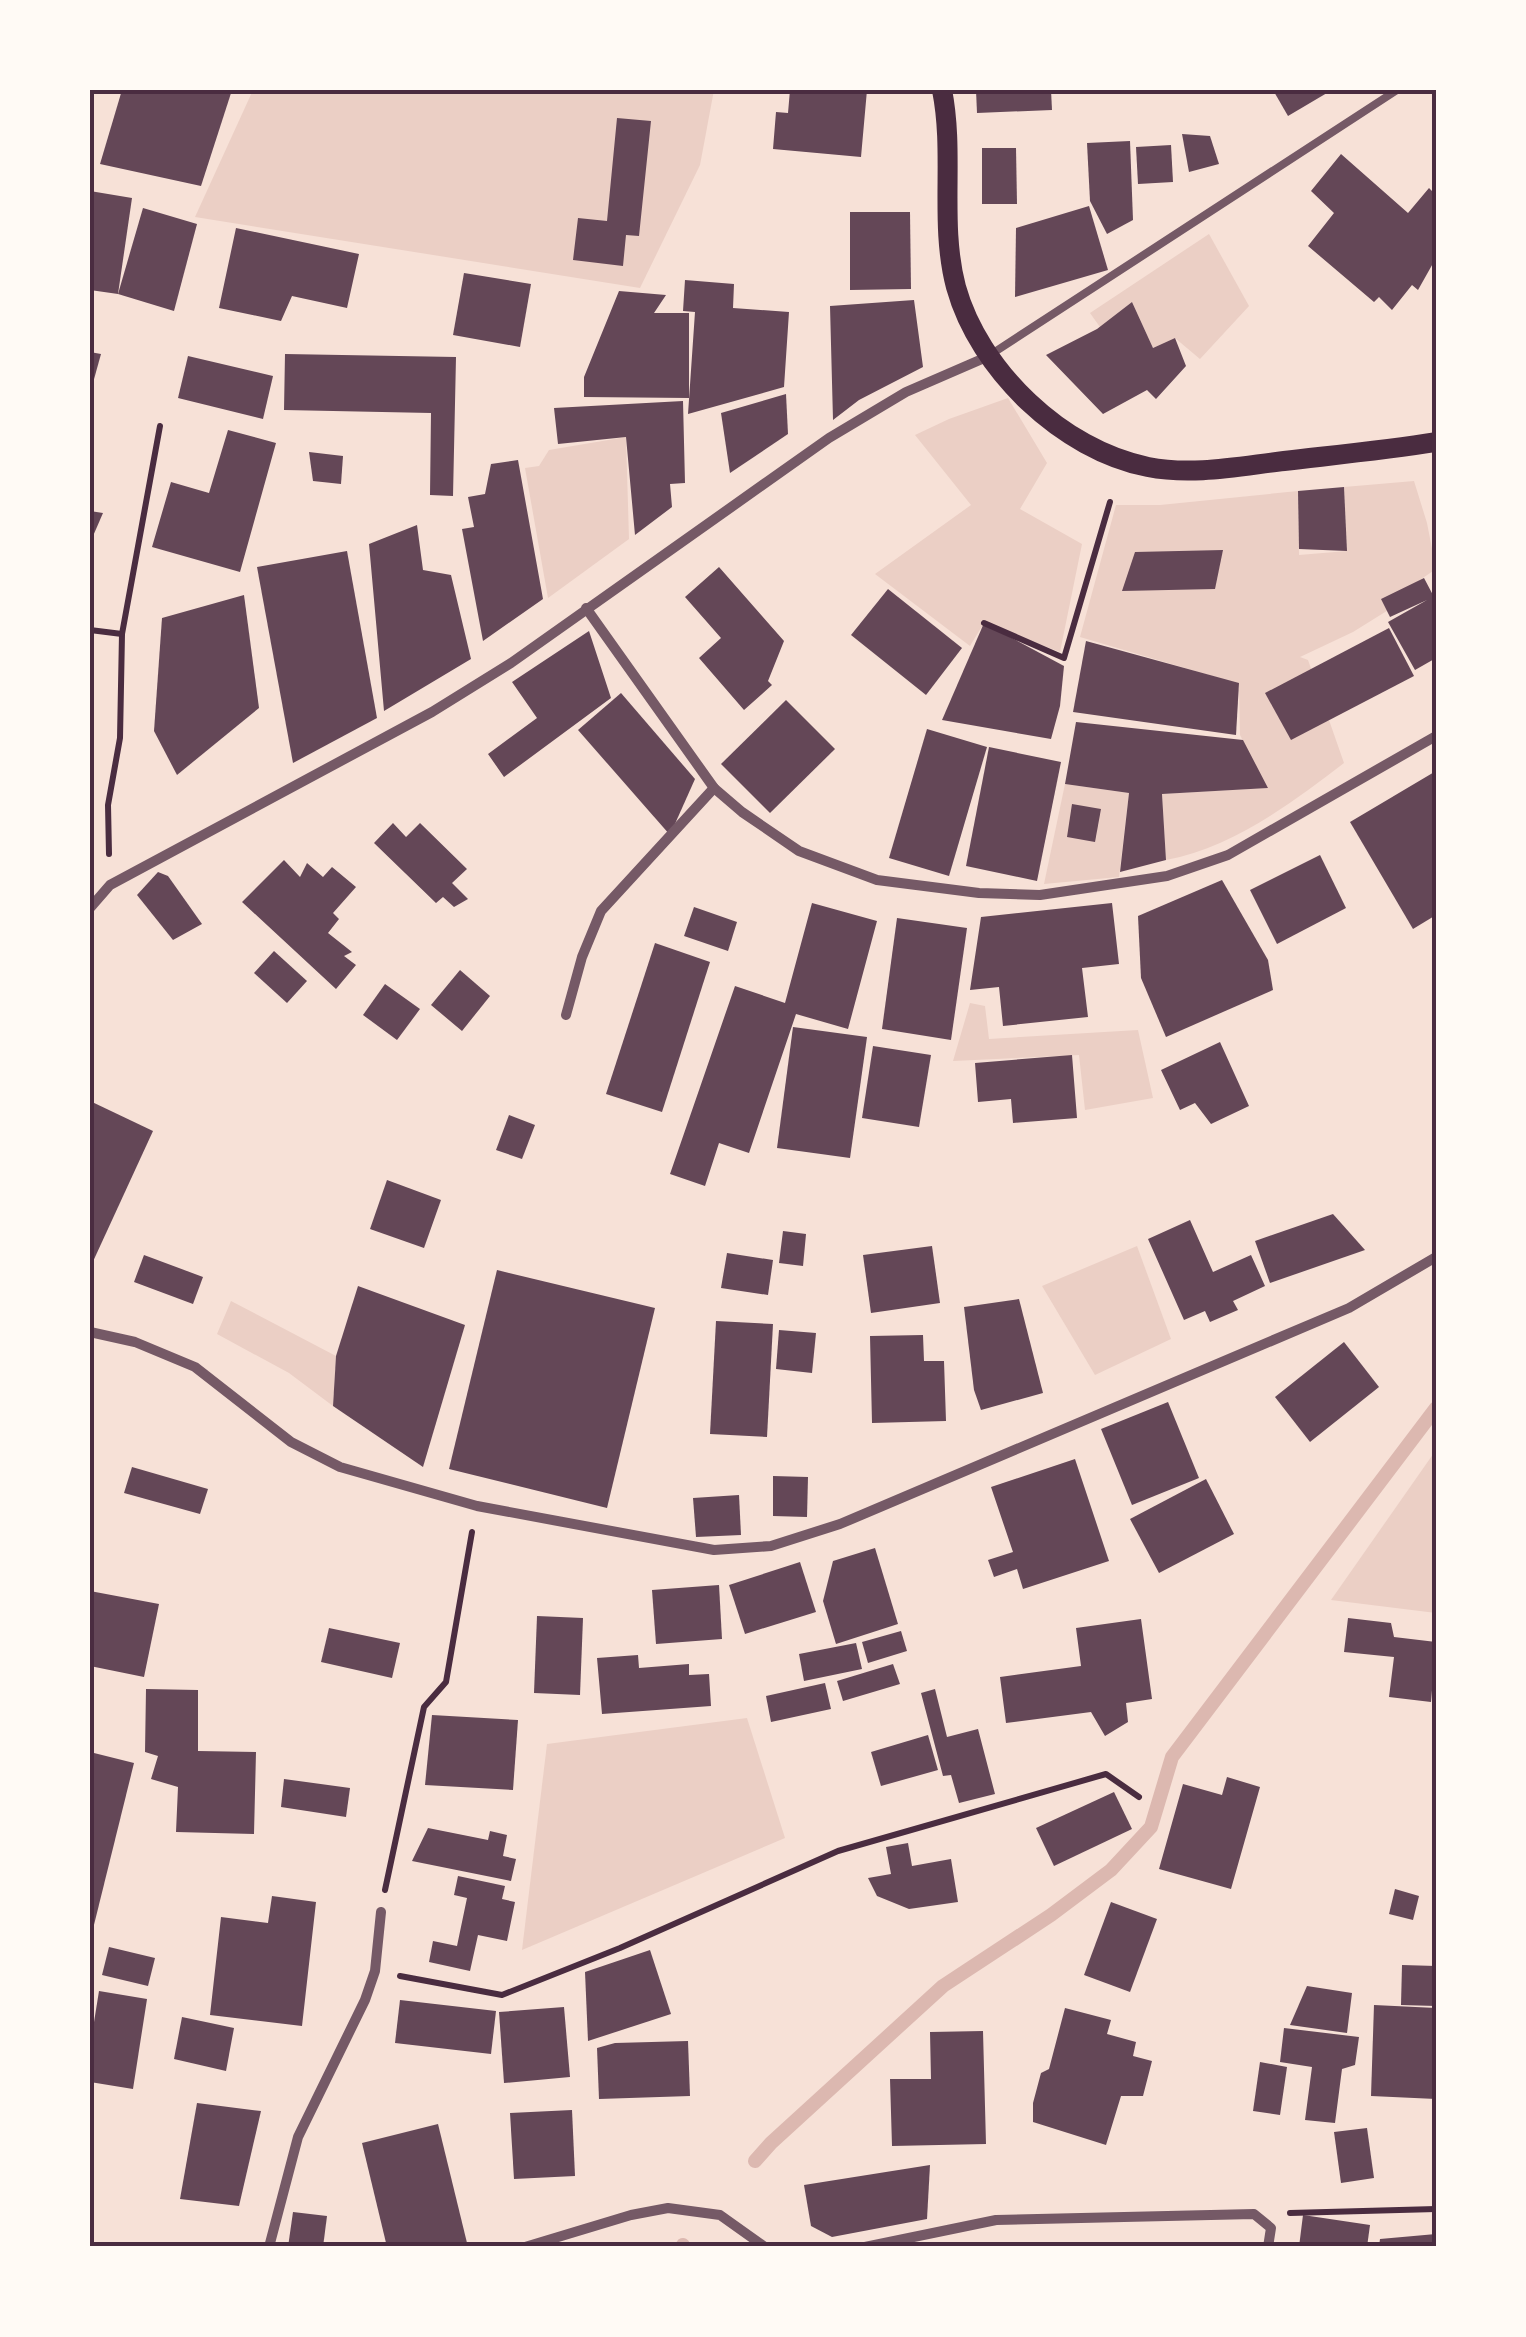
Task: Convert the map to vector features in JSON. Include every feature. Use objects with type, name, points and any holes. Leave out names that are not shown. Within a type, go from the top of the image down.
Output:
[{"type":"main road","points":[[942,90],[947,116],[948,250],[957,289],[970,325],[1009,385],[1041,414],[1104,452],[1148,467],[1199,471],[1436,442]]},
{"type":"street","points":[[90,908],[110,885],[432,712],[512,663],[829,438],[906,392],[990,356]]},
{"type":"street","points":[[586,608],[714,788],[800,851],[877,880],[979,893],[1040,895],[1167,876],[1228,855],[1436,736]]},
{"type":"street","points":[[566,1016],[582,956],[601,911],[714,788]]},
{"type":"street","points":[[90,1332],[135,1342],[195,1367],[290,1442],[340,1467],[476,1506],[714,1550],[771,1546],[840,1524],[1349,1308],[1436,1258]]},
{"type":"street","points":[[269,2247],[298,2138],[365,2000],[375,1971],[381,1912]]},
{"type":"street","points":[[525,2247],[668,2208],[720,2214],[765,2247]]},
{"type":"street","points":[[865,2247],[996,2220],[1254,2214],[1272,2228],[1268,2247]]},
{"type":"lane","points":[[990,356],[1397,90]]},
{"type":"path","points":[[110,885],[108,805],[120,738],[122,634],[160,426]]},
{"type":"path","points":[[984,623],[1064,658],[1110,502]]},
{"type":"path","points":[[90,630],[122,634]]},
{"type":"path","points":[[381,1912],[424,1708],[446,1682],[476,1506]]},
{"type":"path","points":[[375,1971],[502,1995],[620,1948],[838,1850],[1106,1774],[1140,1797]]},
{"type":"path","points":[[1254,2214],[1436,2209]]},
{"type":"shaded area","points":[[253,90],[714,90],[700,165],[640,288],[195,217]]},
{"type":"shaded area","points":[[1209,234],[1249,306],[1200,359],[1175,338],[1153,348],[1132,302],[1100,327],[1090,313]]},
{"type":"shaded area","points":[[1008,398],[1047,463],[1020,509],[1082,544],[1060,652],[984,623],[970,646],[875,574],[971,505],[915,435]]},
{"type":"shaded area","points":[[626,437],[629,539],[548,598],[525,468],[539,466],[549,450]]},
{"type":"shaded area","points":[[1414,481],[1436,569],[1408,588],[1406,599],[1353,632],[1300,657],[1308,660],[1344,763],[1238,835],[1166,860],[1162,794],[1267,788],[1240,735],[1239,684],[1080,637],[1116,505],[1160,505],[1298,491],[1299,555],[1347,551],[1344,487]]},
{"type":"shaded area","points":[[1065,784],[1129,793],[1119,877],[1044,884]]},
{"type":"shaded area","points":[[970,1003],[985,1006],[989,1039],[1138,1030],[1153,1098],[1085,1110],[1079,1055],[953,1061]]},
{"type":"shaded area","points":[[1137,1246],[1171,1339],[1095,1375],[1042,1286]]},
{"type":"shaded area","points":[[231,1301],[336,1356],[333,1406],[289,1373],[217,1334]]},
{"type":"shaded area","points":[[1436,1450],[1436,1613],[1331,1600]]},
{"type":"shaded area","points":[[747,1718],[785,1838],[522,1950],[547,1744]]},
{"type":"building","points":[[122,90],[232,90],[201,186],[100,164]]},
{"type":"building","points":[[790,90],[867,90],[861,157],[773,149],[776,112],[788,113]]},
{"type":"building","points":[[976,90],[1051,90],[1052,110],[977,113]]},
{"type":"building","points":[[1273,90],[1332,90],[1288,116]]},
{"type":"building","points":[[617,118],[651,121],[639,236],[626,235],[623,266],[573,260],[578,218],[607,221]]},
{"type":"building","points":[[1182,134],[1210,136],[1219,164],[1189,172]]},
{"type":"building","points":[[1130,141],[1133,220],[1107,234],[1090,201],[1087,143]]},
{"type":"building","points":[[1171,145],[1173,182],[1138,184],[1136,147]]},
{"type":"building","points":[[982,148],[1016,148],[1017,204],[982,204]]},
{"type":"building","points":[[1341,154],[1408,213],[1429,188],[1436,195],[1436,258],[1418,290],[1412,285],[1392,310],[1379,297],[1374,302],[1308,246],[1334,213],[1311,191]]},
{"type":"building","points":[[90,191],[132,198],[118,294],[90,290]]},
{"type":"building","points":[[1089,206],[1108,270],[1015,297],[1016,228]]},
{"type":"building","points":[[143,208],[197,224],[174,311],[118,294]]},
{"type":"building","points":[[850,212],[910,212],[911,289],[850,290]]},
{"type":"building","points":[[236,228],[359,254],[347,308],[292,296],[281,321],[219,308]]},
{"type":"building","points":[[464,273],[531,284],[520,347],[453,335]]},
{"type":"building","points":[[685,280],[734,284],[733,308],[789,312],[784,387],[688,414],[695,312],[683,311]]},
{"type":"building","points":[[619,291],[666,295],[654,313],[689,313],[689,398],[584,397],[584,377]]},
{"type":"building","points":[[914,300],[923,367],[859,400],[833,420],[830,306]]},
{"type":"building","points":[[1132,302],[1153,348],[1175,338],[1186,366],[1156,399],[1147,390],[1103,414],[1046,355],[1097,329]]},
{"type":"building","points":[[90,352],[101,354],[91,390],[90,390]]},
{"type":"building","points":[[285,354],[456,357],[453,496],[430,495],[431,413],[284,410]]},
{"type":"building","points":[[188,356],[273,376],[263,419],[178,398]]},
{"type":"building","points":[[786,394],[788,434],[730,473],[721,413]]},
{"type":"building","points":[[683,401],[685,483],[670,484],[672,507],[635,535],[626,437],[558,444],[554,408]]},
{"type":"building","points":[[228,430],[276,443],[240,572],[152,547],[171,482],[209,493]]},
{"type":"building","points":[[309,452],[343,456],[341,484],[313,481]]},
{"type":"building","points":[[518,460],[543,599],[483,641],[462,529],[474,527],[468,497],[485,494],[491,464]]},
{"type":"building","points":[[1344,487],[1347,551],[1299,549],[1298,491]]},
{"type":"building","points":[[90,511],[103,513],[90,543]]},
{"type":"building","points":[[417,525],[423,570],[451,575],[471,659],[384,711],[369,544]]},
{"type":"building","points":[[1223,550],[1215,589],[1122,591],[1135,552]]},
{"type":"building","points":[[347,551],[377,718],[293,763],[257,567]]},
{"type":"building","points":[[719,567],[784,641],[768,681],[772,685],[744,710],[699,658],[721,638],[685,597]]},
{"type":"building","points":[[1424,578],[1436,595],[1436,658],[1415,670],[1388,622],[1427,600],[1390,617],[1381,599]]},
{"type":"building","points":[[888,589],[962,648],[926,695],[851,635]]},
{"type":"building","points":[[244,595],[259,708],[177,775],[154,731],[162,618]]},
{"type":"building","points":[[984,623],[1064,666],[1060,706],[1051,739],[942,720]]},
{"type":"building","points":[[1389,628],[1414,676],[1291,740],[1265,693]]},
{"type":"building","points":[[589,631],[611,698],[504,777],[488,754],[537,718],[512,682]]},
{"type":"building","points":[[1086,641],[1239,683],[1236,735],[1073,712]]},
{"type":"building","points":[[621,693],[695,779],[670,835],[578,730]]},
{"type":"building","points":[[786,700],[835,749],[770,813],[721,764]]},
{"type":"building","points":[[1076,722],[1243,740],[1268,788],[1162,794],[1166,860],[1120,872],[1129,793],[1065,784]]},
{"type":"building","points":[[927,729],[987,747],[949,876],[889,858]]},
{"type":"building","points":[[989,747],[1061,762],[1037,881],[966,866]]},
{"type":"building","points":[[1436,771],[1436,915],[1413,929],[1350,822]]},
{"type":"building","points":[[1072,804],[1101,809],[1095,842],[1067,837]]},
{"type":"building","points":[[393,823],[406,837],[420,823],[467,869],[452,883],[468,899],[454,907],[443,897],[436,903],[374,843]]},
{"type":"building","points":[[1320,855],[1346,908],[1277,944],[1250,890]]},
{"type":"building","points":[[284,860],[300,877],[307,863],[323,877],[332,867],[356,887],[333,913],[339,919],[328,933],[352,952],[344,956],[356,965],[336,989],[242,902]]},
{"type":"building","points":[[158,872],[168,876],[202,924],[173,940],[137,895]]},
{"type":"building","points":[[1222,880],[1268,960],[1273,990],[1166,1037],[1141,978],[1138,916]]},
{"type":"building","points":[[812,903],[877,921],[848,1029],[796,1014],[749,1153],[719,1143],[705,1186],[670,1174],[735,986],[785,1003]]},
{"type":"building","points":[[1112,903],[1119,964],[1082,968],[1088,1017],[1003,1026],[999,987],[970,990],[981,917]]},
{"type":"building","points":[[694,907],[737,922],[728,951],[684,936]]},
{"type":"building","points":[[897,918],[967,928],[951,1040],[882,1029]]},
{"type":"building","points":[[655,943],[710,962],[662,1112],[606,1094]]},
{"type":"building","points":[[274,951],[307,981],[287,1003],[254,973]]},
{"type":"building","points":[[460,970],[490,996],[462,1031],[431,1005]]},
{"type":"building","points":[[385,984],[420,1009],[397,1040],[363,1015]]},
{"type":"building","points":[[793,1027],[867,1037],[850,1158],[777,1148]]},
{"type":"building","points":[[1220,1042],[1249,1106],[1211,1124],[1195,1103],[1180,1110],[1161,1070]]},
{"type":"building","points":[[873,1046],[931,1055],[919,1127],[862,1118]]},
{"type":"building","points":[[1072,1055],[1077,1118],[1013,1123],[1011,1099],[978,1102],[975,1063]]},
{"type":"building","points":[[90,1101],[153,1131],[90,1268]]},
{"type":"building","points":[[509,1115],[535,1125],[522,1159],[496,1150]]},
{"type":"building","points":[[387,1180],[441,1200],[424,1248],[370,1229]]},
{"type":"building","points":[[1333,1214],[1365,1250],[1270,1283],[1255,1241]]},
{"type":"building","points":[[1190,1220],[1213,1272],[1251,1255],[1265,1286],[1233,1301],[1238,1310],[1210,1322],[1205,1311],[1184,1320],[1148,1239]]},
{"type":"building","points":[[783,1231],[806,1234],[803,1266],[779,1263]]},
{"type":"building","points":[[932,1246],[940,1303],[871,1313],[863,1255]]},
{"type":"building","points":[[727,1253],[773,1260],[768,1295],[721,1288]]},
{"type":"building","points":[[144,1255],[203,1277],[193,1304],[134,1282]]},
{"type":"building","points":[[497,1270],[655,1308],[607,1508],[449,1469]]},
{"type":"building","points":[[358,1286],[465,1325],[423,1467],[333,1406],[336,1356]]},
{"type":"building","points":[[1019,1299],[1043,1393],[981,1410],[974,1390],[964,1307]]},
{"type":"building","points":[[716,1321],[773,1324],[767,1437],[710,1434]]},
{"type":"building","points":[[779,1330],[816,1333],[812,1373],[776,1369]]},
{"type":"building","points":[[923,1335],[924,1361],[944,1361],[946,1421],[872,1423],[870,1336]]},
{"type":"building","points":[[1344,1342],[1379,1387],[1310,1442],[1275,1397]]},
{"type":"building","points":[[1168,1402],[1199,1478],[1132,1505],[1101,1429]]},
{"type":"building","points":[[1075,1459],[1109,1561],[1023,1589],[1017,1569],[994,1577],[988,1560],[1013,1552],[991,1487]]},
{"type":"building","points":[[132,1467],[208,1489],[200,1514],[124,1493]]},
{"type":"building","points":[[773,1476],[808,1477],[807,1517],[773,1516]]},
{"type":"building","points":[[1206,1479],[1234,1534],[1159,1573],[1130,1519]]},
{"type":"building","points":[[739,1495],[741,1535],[696,1537],[693,1498]]},
{"type":"building","points":[[875,1548],[898,1624],[836,1644],[823,1601],[833,1561]]},
{"type":"building","points":[[800,1562],[816,1612],[745,1634],[729,1585]]},
{"type":"building","points":[[719,1585],[722,1639],[656,1644],[652,1590]]},
{"type":"building","points":[[90,1591],[159,1604],[144,1677],[90,1666]]},
{"type":"building","points":[[537,1616],[583,1618],[580,1695],[534,1693]]},
{"type":"building","points":[[1348,1618],[1391,1623],[1394,1637],[1436,1642],[1431,1702],[1389,1697],[1394,1657],[1344,1652]]},
{"type":"building","points":[[1141,1619],[1152,1699],[1126,1703],[1128,1722],[1105,1736],[1091,1712],[1006,1723],[1000,1677],[1081,1666],[1076,1628]]},
{"type":"building","points":[[329,1628],[400,1643],[392,1678],[321,1662]]},
{"type":"building","points":[[901,1631],[907,1651],[868,1663],[862,1642]]},
{"type":"building","points":[[856,1643],[862,1669],[804,1681],[799,1654]]},
{"type":"building","points":[[638,1655],[639,1668],[689,1664],[689,1675],[709,1674],[711,1706],[602,1714],[597,1658]]},
{"type":"building","points":[[893,1664],[900,1684],[843,1701],[837,1681]]},
{"type":"building","points":[[825,1683],[831,1709],[771,1722],[766,1696]]},
{"type":"building","points":[[146,1689],[198,1690],[198,1751],[256,1752],[254,1834],[176,1832],[178,1787],[151,1779],[158,1756],[145,1752]]},
{"type":"building","points":[[935,1689],[947,1737],[978,1729],[995,1794],[959,1803],[951,1775],[943,1776],[921,1693]]},
{"type":"building","points":[[432,1715],[518,1720],[513,1790],[425,1785]]},
{"type":"building","points":[[928,1735],[938,1770],[881,1786],[871,1752]]},
{"type":"building","points":[[90,1752],[134,1763],[91,1937],[90,1937]]},
{"type":"building","points":[[1227,1777],[1260,1787],[1231,1889],[1159,1869],[1183,1784],[1222,1795]]},
{"type":"building","points":[[284,1779],[350,1788],[346,1817],[281,1807]]},
{"type":"building","points":[[1114,1792],[1132,1829],[1054,1866],[1036,1828]]},
{"type":"building","points":[[428,1828],[488,1840],[490,1831],[507,1835],[503,1856],[516,1859],[511,1881],[412,1861]]},
{"type":"building","points":[[908,1843],[912,1866],[951,1859],[958,1902],[909,1909],[877,1896],[868,1878],[891,1874],[886,1847]]},
{"type":"building","points":[[458,1876],[505,1886],[502,1899],[515,1902],[507,1941],[478,1935],[470,1971],[429,1962],[433,1941],[457,1946],[467,1898],[454,1895]]},
{"type":"building","points":[[1395,1889],[1419,1896],[1413,1920],[1389,1914]]},
{"type":"building","points":[[272,1896],[316,1902],[302,2026],[210,2015],[221,1917],[268,1923]]},
{"type":"building","points":[[1111,1902],[1157,1919],[1130,1992],[1084,1975]]},
{"type":"building","points":[[109,1947],[155,1958],[148,1986],[102,1975]]},
{"type":"building","points":[[650,1950],[671,2014],[588,2041],[585,1972]]},
{"type":"building","points":[[1402,1965],[1436,1966],[1436,2006],[1401,2005]]},
{"type":"building","points":[[1307,1986],[1352,1993],[1347,2033],[1290,2025]]},
{"type":"building","points":[[99,1991],[147,1999],[133,2089],[90,2082],[90,2047]]},
{"type":"building","points":[[400,2000],[496,2011],[491,2054],[395,2043]]},
{"type":"building","points":[[1374,2005],[1436,2008],[1436,2099],[1371,2096]]},
{"type":"building","points":[[564,2007],[570,2077],[504,2083],[499,2012]]},
{"type":"building","points":[[1065,2008],[1111,2020],[1107,2034],[1136,2042],[1133,2056],[1152,2061],[1143,2096],[1121,2096],[1106,2145],[1033,2122],[1033,2103],[1041,2073],[1049,2069]]},
{"type":"building","points":[[182,2017],[234,2028],[226,2071],[174,2059]]},
{"type":"building","points":[[1284,2028],[1359,2037],[1355,2065],[1342,2069],[1335,2123],[1305,2120],[1312,2067],[1280,2062]]},
{"type":"building","points":[[983,2031],[986,2144],[892,2146],[890,2079],[931,2079],[930,2032]]},
{"type":"building","points":[[688,2041],[690,2096],[599,2099],[597,2048],[615,2043]]},
{"type":"building","points":[[1260,2062],[1287,2067],[1280,2115],[1253,2111]]},
{"type":"building","points":[[197,2103],[261,2111],[239,2206],[180,2199]]},
{"type":"building","points":[[572,2110],[575,2176],[514,2179],[510,2113]]},
{"type":"building","points":[[438,2124],[468,2247],[387,2247],[362,2143]]},
{"type":"building","points":[[1367,2128],[1374,2178],[1341,2183],[1334,2132]]},
{"type":"building","points":[[930,2165],[927,2219],[832,2237],[811,2226],[804,2185]]},
{"type":"building","points":[[293,2212],[327,2216],[323,2247],[288,2247]]},
{"type":"building","points":[[1303,2215],[1370,2225],[1367,2247],[1299,2247]]},
{"type":"building","points":[[1436,2234],[1436,2247],[1379,2247],[1380,2239]]},
{"type":"waterway","points":[[755,2161],[943,1986],[1111,1870],[1151,1827],[1172,1757],[1436,1408]]}]
